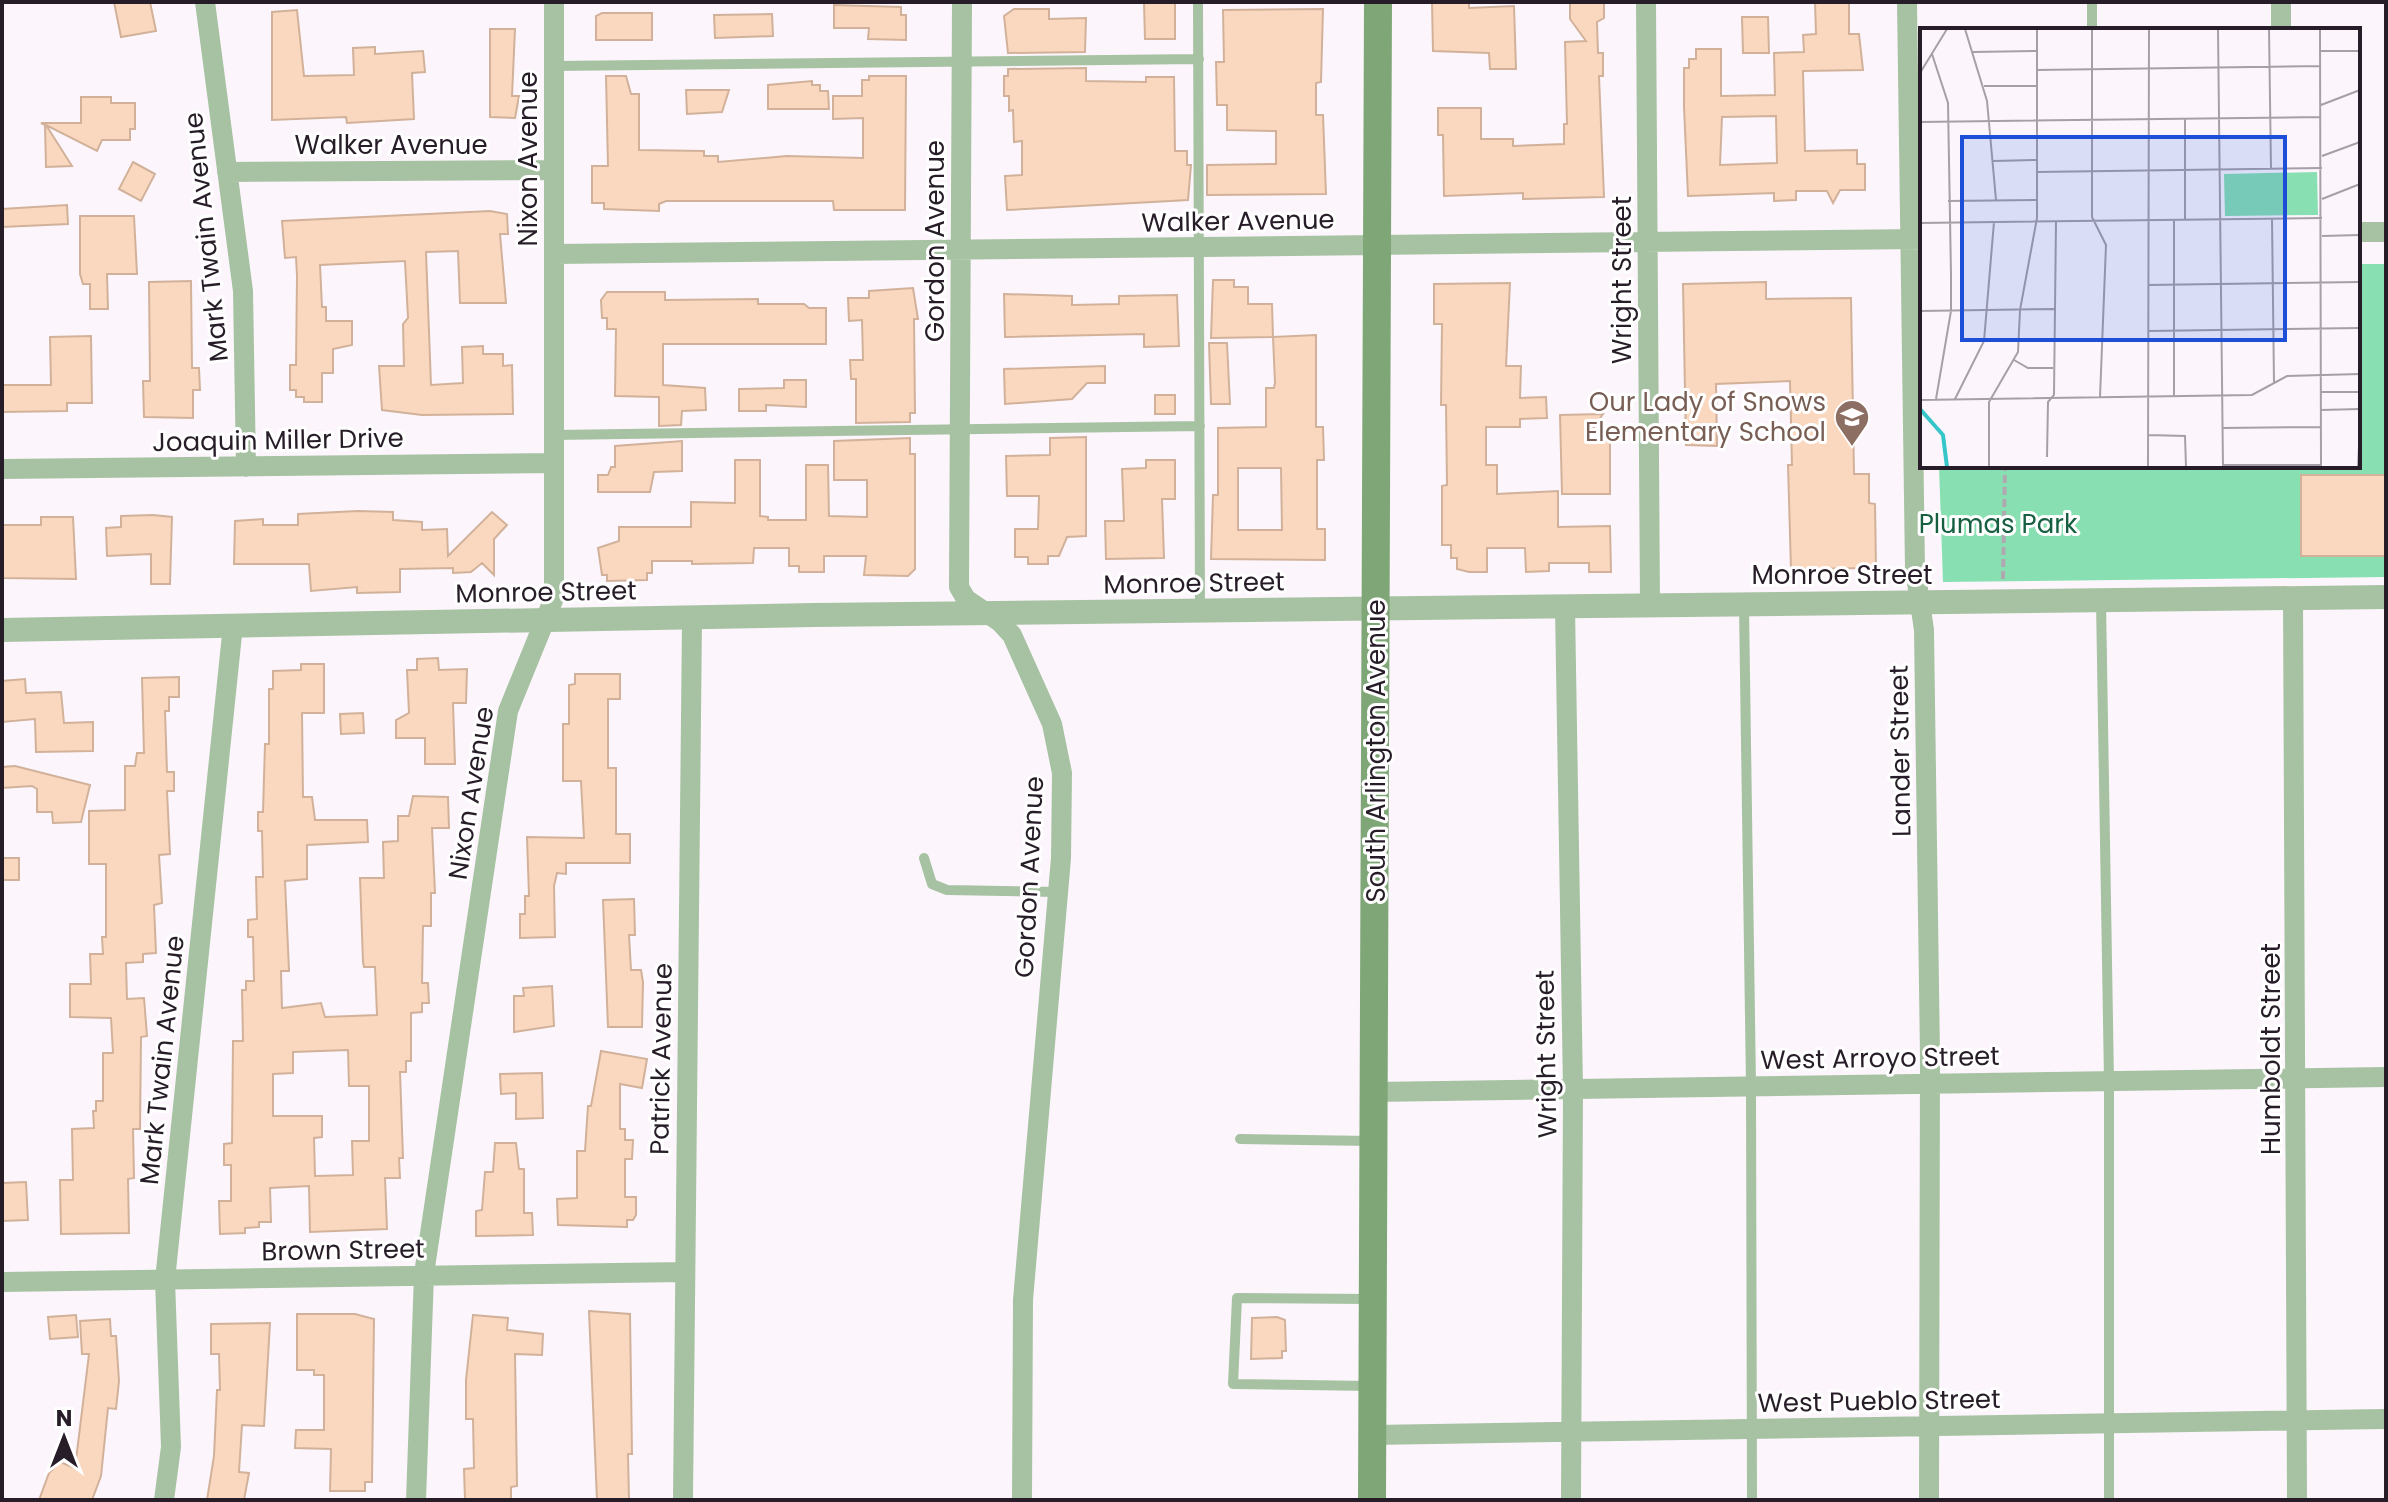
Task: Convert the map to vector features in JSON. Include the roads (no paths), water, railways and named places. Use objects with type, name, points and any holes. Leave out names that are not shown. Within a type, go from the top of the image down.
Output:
[{"type":"main road","name":"South Arlington Avenue","points":[[1372,1500],[1378,2]]},
{"type":"street","name":"Mark Twain Avenue","points":[[205,2],[246,325],[246,467]]},
{"type":"street","name":"Nixon Avenue","points":[[416,1500],[424,1274],[508,711],[554,598],[554,2]]},
{"type":"street","name":"Gordon Avenue","points":[[962,2],[959,587],[966,599],[990,614],[1012,635],[1052,724],[1062,773],[1058,892],[1023,1300],[1022,1500]]},
{"type":"street","name":"Wright Street","points":[[1646,2],[1650,605]]},
{"type":"street","name":"Lander Street","points":[[1907,2],[1916,239],[1915,569],[1924,646],[1930,1083],[1929,1500]]},
{"type":"street","points":[[2281,2],[2281,28]]},
{"type":"street","name":"Walker Avenue","points":[[227,172],[554,170]]},
{"type":"street","points":[[2360,232],[2386,232]]},
{"type":"street","name":"Walker Avenue","points":[[554,254],[960,252],[1916,239]]},
{"type":"street","name":"Joaquin Miller Drive","points":[[2,469],[554,463]]},
{"type":"street","name":"Monroe Street","points":[[2,630],[547,620],[2386,597]]},
{"type":"street","name":"Humboldt Street","points":[[2293,598],[2297,1500]]},
{"type":"street","name":"Wright Street","points":[[1565,607],[1573,1089],[1571,1500]]},
{"type":"street","name":"Patrick Avenue","points":[[683,1500],[692,619]]},
{"type":"street","name":"Mark Twain Avenue","points":[[164,1500],[171,1447],[165,1280],[233,625]]},
{"type":"street","name":"West Arroyo Street","points":[[1374,1092],[2386,1077]]},
{"type":"street","name":"Brown Street","points":[[2,1282],[685,1272]]},
{"type":"street","name":"West Pueblo Street","points":[[1372,1435],[2386,1419]]},
{"type":"lane","points":[[1198,2],[1200,611]]},
{"type":"lane","points":[[2092,2],[2092,28]]},
{"type":"lane","points":[[554,66],[961,59],[1199,59]]},
{"type":"lane","points":[[554,435],[1200,426]]},
{"type":"lane","points":[[2101,601],[2109,1081],[2109,1500]]},
{"type":"lane","points":[[1744,604],[1751,1086],[1752,1500]]},
{"type":"lane","points":[[924,858],[932,884],[939,888],[1058,892]]},
{"type":"lane","points":[[1240,1139],[1374,1141]]},
{"type":"lane","points":[[1373,1299],[1237,1298],[1233,1384],[1373,1386]]},
{"type":"place","name":"Our Lady of Snows Elementary School","points":[[1852,448]]},
{"type":"park label","name":"Plumas Park","points":[[1998,524]]}]
